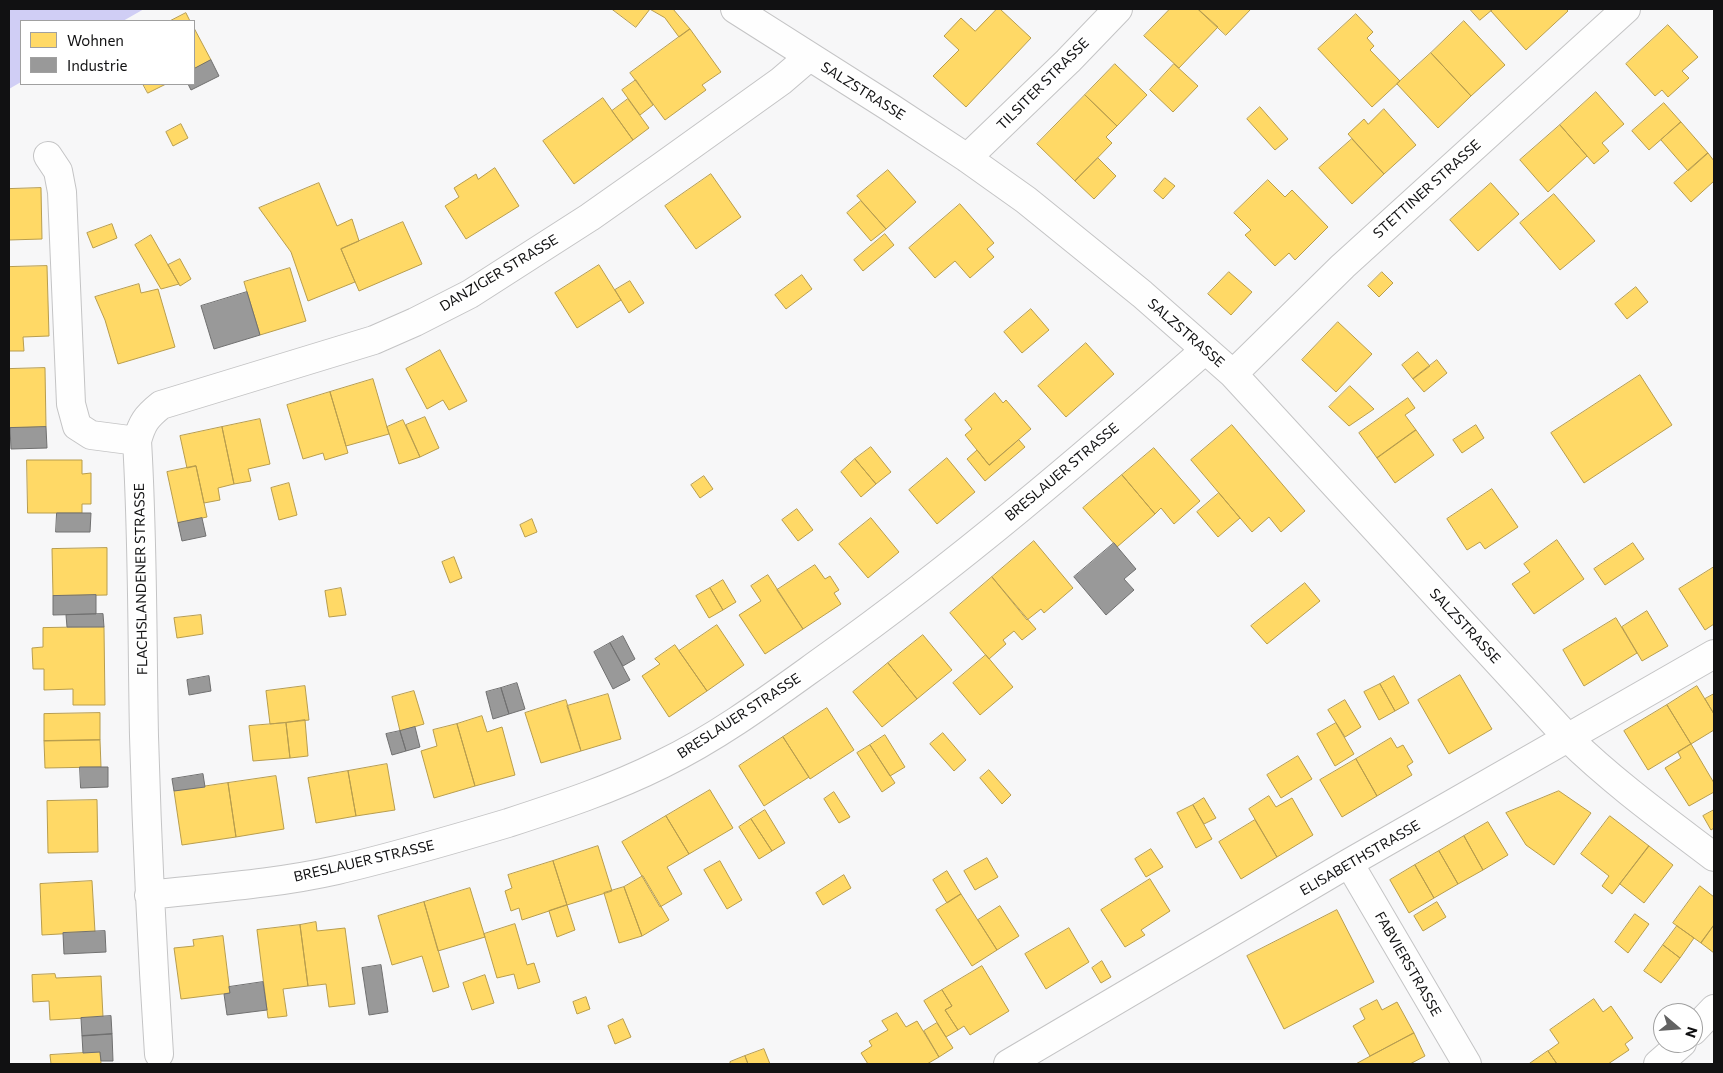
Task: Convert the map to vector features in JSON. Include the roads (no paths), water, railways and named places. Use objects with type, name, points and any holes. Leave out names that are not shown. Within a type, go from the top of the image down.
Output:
[{"type":"street","name":"SALZSTRASSE","points":[[735,9],[967,158],[1026,200],[1085,247],[1233,374],[1568,738],[1592,761],[1656,814],[1714,857]]},
{"type":"street","name":"TILSITER STRASSE","points":[[967,158],[1068,61],[1118,9]]},
{"type":"street","name":"STETTINER STRASSE","points":[[1233,374],[1343,266],[1626,9]]},
{"type":"street","name":"DANZIGER STRASSE","points":[[137,441],[142,424],[161,405],[374,340],[470,294],[590,217],[661,168],[781,80],[809,57]]},
{"type":"street","points":[[48,156],[58,170],[62,192],[71,404],[77,426],[91,436],[137,441]]},
{"type":"street","name":"BRESLAUER STRASSE","points":[[149,895],[255,884],[335,871],[447,842],[542,812],[610,788],[664,764],[719,732],[869,628],[951,564],[1126,420],[1205,350]]},
{"type":"street","name":"FLACHSLANDENER STRASSE","points":[[137,441],[142,561],[144,734],[149,895],[159,1054]]},
{"type":"street","name":"ELISABETHSTRASSE","points":[[1008,1064],[1349,864],[1714,654]]},
{"type":"street","name":"FABVIERSTRASSE","points":[[1349,864],[1467,1064]]},
{"type":"street","points":[[1703,1021],[1714,1009]]},
{"type":"street","points":[[1658,1064],[1671,1053]]}]
